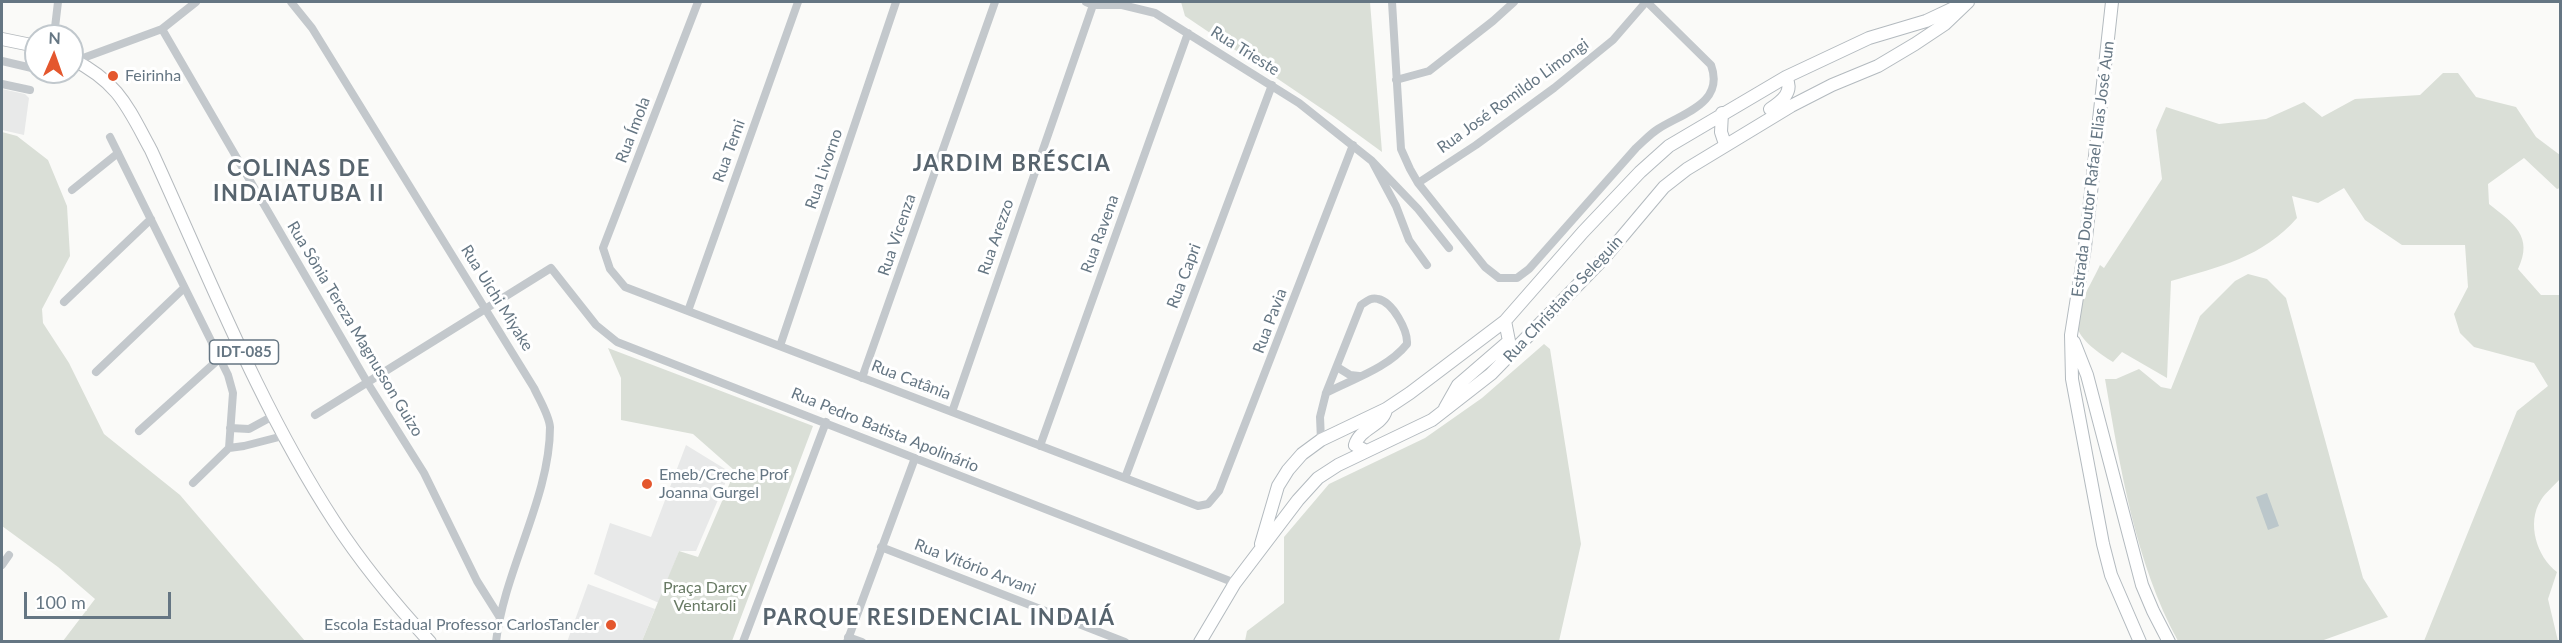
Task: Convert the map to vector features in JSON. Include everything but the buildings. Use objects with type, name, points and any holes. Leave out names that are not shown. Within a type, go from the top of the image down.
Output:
[{"type":"main road","points":[[1260,548],[1278,486],[1302,454],[1321,440],[1386,409],[1451,364],[1505,321],[1640,172],[1669,146],[1722,112],[1786,77],[1869,38],[1926,21],[1968,2]]},
{"type":"main road","name":"Rua Christiano Seleguin","points":[[1200,642],[1235,583],[1260,548],[1318,478],[1366,451],[1432,420],[1507,360],[1605,257],[1664,187],[1686,169],[1759,124],[1832,85],[1878,66],[1915,44],[1945,24],[1968,2]]},
{"type":"main road","name":"Estrada Doutor Rafael Elias José Aun","points":[[2112,2],[2072,335],[2072,379],[2111,575],[2140,642]]},
{"type":"main road","points":[[2,39],[24,44]]},
{"type":"main road","points":[[2,45],[24,46]]},
{"type":"main road","name":"IDT-085","points":[[84,66],[103,76],[130,110],[151,150],[273,416],[334,521],[377,581],[430,642]]},
{"type":"main road","points":[[1759,124],[1765,111],[1783,100],[1788,92],[1789,83],[1786,77]]},
{"type":"main road","points":[[1722,112],[1721,132],[1725,144]]},
{"type":"main road","points":[[1443,411],[1458,385],[1509,341],[1505,321]]},
{"type":"main road","name":"Estrada Doutor Rafael Elias José Aun","points":[[2072,335],[2087,375],[2142,585],[2169,642]]},
{"type":"main road","points":[[1366,451],[1355,444],[1357,439],[1384,417],[1386,409]]},
{"type":"street","points":[[55,24],[58,2]]},
{"type":"street","points":[[84,56],[162,29],[196,2]]},
{"type":"street","name":"Rua Uichi Miyake","points":[[291,2],[312,28],[485,308],[534,388],[550,424],[542,480],[499,616],[496,642]]},
{"type":"street","name":"Rua Ímola","points":[[610,269],[603,248],[698,2]]},
{"type":"street","name":"Rua Terni","points":[[688,311],[798,2]]},
{"type":"street","name":"Rua Livorno","points":[[780,346],[896,2]]},
{"type":"street","name":"Rua Vicenza","points":[[862,378],[995,2]]},
{"type":"street","points":[[1392,2],[1401,149],[1418,183],[1485,267],[1499,278],[1517,278],[1529,269],[1636,148],[1656,130],[1707,99],[1714,88],[1716,76],[1711,65],[1647,2]]},
{"type":"street","points":[[1396,80],[1428,71],[1514,2]]},
{"type":"street","name":"Rua José Romildo Limongi","points":[[1418,183],[1476,145],[1554,88],[1613,40],[1647,2]]},
{"type":"street","name":"Rua Trieste","points":[[1089,3],[1122,3],[1155,13],[1299,103],[1372,161],[1418,209],[1449,248]]},
{"type":"street","name":"Rua Arezzo","points":[[952,412],[1089,3]]},
{"type":"street","name":"Rua Sônia Tereza Magnusson Guizo","points":[[162,29],[367,382],[424,473],[477,581],[499,616]]},
{"type":"street","name":"Rua Ravena","points":[[1040,446],[1188,33]]},
{"type":"street","points":[[2,61],[24,66]]},
{"type":"street","points":[[2,84],[30,90]]},
{"type":"street","name":"Rua Capri","points":[[1125,478],[1272,85]]},
{"type":"street","points":[[110,137],[228,375],[233,393],[229,447]]},
{"type":"street","name":"Rua Pavia","points":[[1208,504],[1219,492],[1234,455],[1353,145]]},
{"type":"street","points":[[72,190],[117,153]]},
{"type":"street","name":"Rua Trieste","points":[[1372,161],[1396,206],[1409,240],[1427,265]]},
{"type":"street","points":[[64,302],[151,219]]},
{"type":"street","name":"Rua Pedro Batista Apolinário","points":[[485,308],[551,268],[596,325],[617,342],[1235,583]]},
{"type":"street","name":"Rua Catânia","points":[[610,269],[625,287],[1198,506],[1208,504]]},
{"type":"street","points":[[96,372],[184,288]]},
{"type":"street","points":[[1321,440],[1320,417],[1326,393],[1361,305],[1369,299],[1377,298],[1386,302],[1406,328],[1407,344],[1401,352],[1326,393]]},
{"type":"street","points":[[315,415],[485,308]]},
{"type":"street","points":[[139,431],[219,359]]},
{"type":"street","points":[[1336,367],[1350,375],[1360,376]]},
{"type":"street","points":[[230,428],[249,429],[273,416]]},
{"type":"street","points":[[743,642],[826,422]]},
{"type":"street","points":[[193,483],[229,447],[254,444],[284,436]]},
{"type":"street","points":[[862,642],[847,639],[915,458]]},
{"type":"street","name":"Rua Vitório Arvani","points":[[881,547],[1125,642]]},
{"type":"street","points":[[2,565],[9,555]]},
{"type":"shaded area","points":[[2,89],[25,94],[29,98],[24,135],[2,130]]},
{"type":"shaded area","points":[[686,445],[730,472],[696,551],[679,551],[659,603],[594,574],[610,523],[651,537]]},
{"type":"shaded area","points":[[2267,493],[2279,526],[2268,530],[2256,497]]},
{"type":"shaded area","name":"Escola Estadual Professor CarlosTancler","points":[[588,584],[655,609],[642,641],[567,642]]},
{"type":"green space","points":[[1181,2],[1370,2],[1382,152],[1185,16]]},
{"type":"green space","points":[[2443,73],[2458,73],[2476,97],[2516,107],[2536,137],[2560,155],[2560,188],[2557,189],[2524,158],[2488,184],[2489,204],[2513,224],[2522,239],[2524,248],[2518,269],[2541,295],[2560,295],[2560,479],[2541,500],[2534,519],[2539,549],[2550,566],[2557,572],[2548,599],[2558,641],[2424,641],[2517,411],[2548,386],[2534,363],[2474,347],[2460,333],[2454,314],[2468,287],[2465,245],[2402,245],[2365,220],[2344,188],[2318,203],[2292,196],[2297,218],[2270,242],[2239,259],[2171,281],[2167,378],[2122,352],[2113,362],[2095,350],[2084,339],[2078,328],[2076,318],[2079,308],[2100,265],[2104,268],[2162,179],[2156,130],[2166,107],[2219,124],[2266,119],[2304,102],[2322,117],[2355,99],[2420,95]]},
{"type":"green space","points":[[2,132],[17,136],[48,160],[67,206],[70,256],[42,309],[43,323],[69,363],[104,434],[180,495],[305,641],[63,641],[95,599],[58,567],[2,526]]},
{"type":"green space","points":[[2248,274],[2267,279],[2286,298],[2363,578],[2388,617],[2321,641],[2178,641],[2163,611],[2140,547],[2123,480],[2105,379],[2116,379],[2139,369],[2161,387],[2171,389],[2200,316],[2235,281]]},
{"type":"green space","points":[[1544,344],[1550,349],[1581,544],[1559,641],[1245,641],[1247,631],[1284,603],[1284,537],[1329,484],[1425,438],[1482,398]]},
{"type":"green space","name":"Praça Darcy Ventaroli","points":[[608,348],[813,426],[732,641],[642,641],[679,551],[698,557],[735,471],[693,434],[621,420],[621,378]]},
{"type":"place","name":"Feirinha","points":[[113,76]]},
{"type":"place","name":"Emeb/Creche Prof Joanna Gurgel","points":[[647,484]]},
{"type":"place","name":"Escola Estadual Professor CarlosTancler","points":[[611,625]]},
{"type":"district","name":"JARDIM BRÉSCIA","points":[[1012,164]]},
{"type":"district","name":"COLINAS DE INDAIATUBA II","points":[[299,182]]},
{"type":"district","name":"PARQUE RESIDENCIAL INDAIÁ","points":[[939,618]]}]
